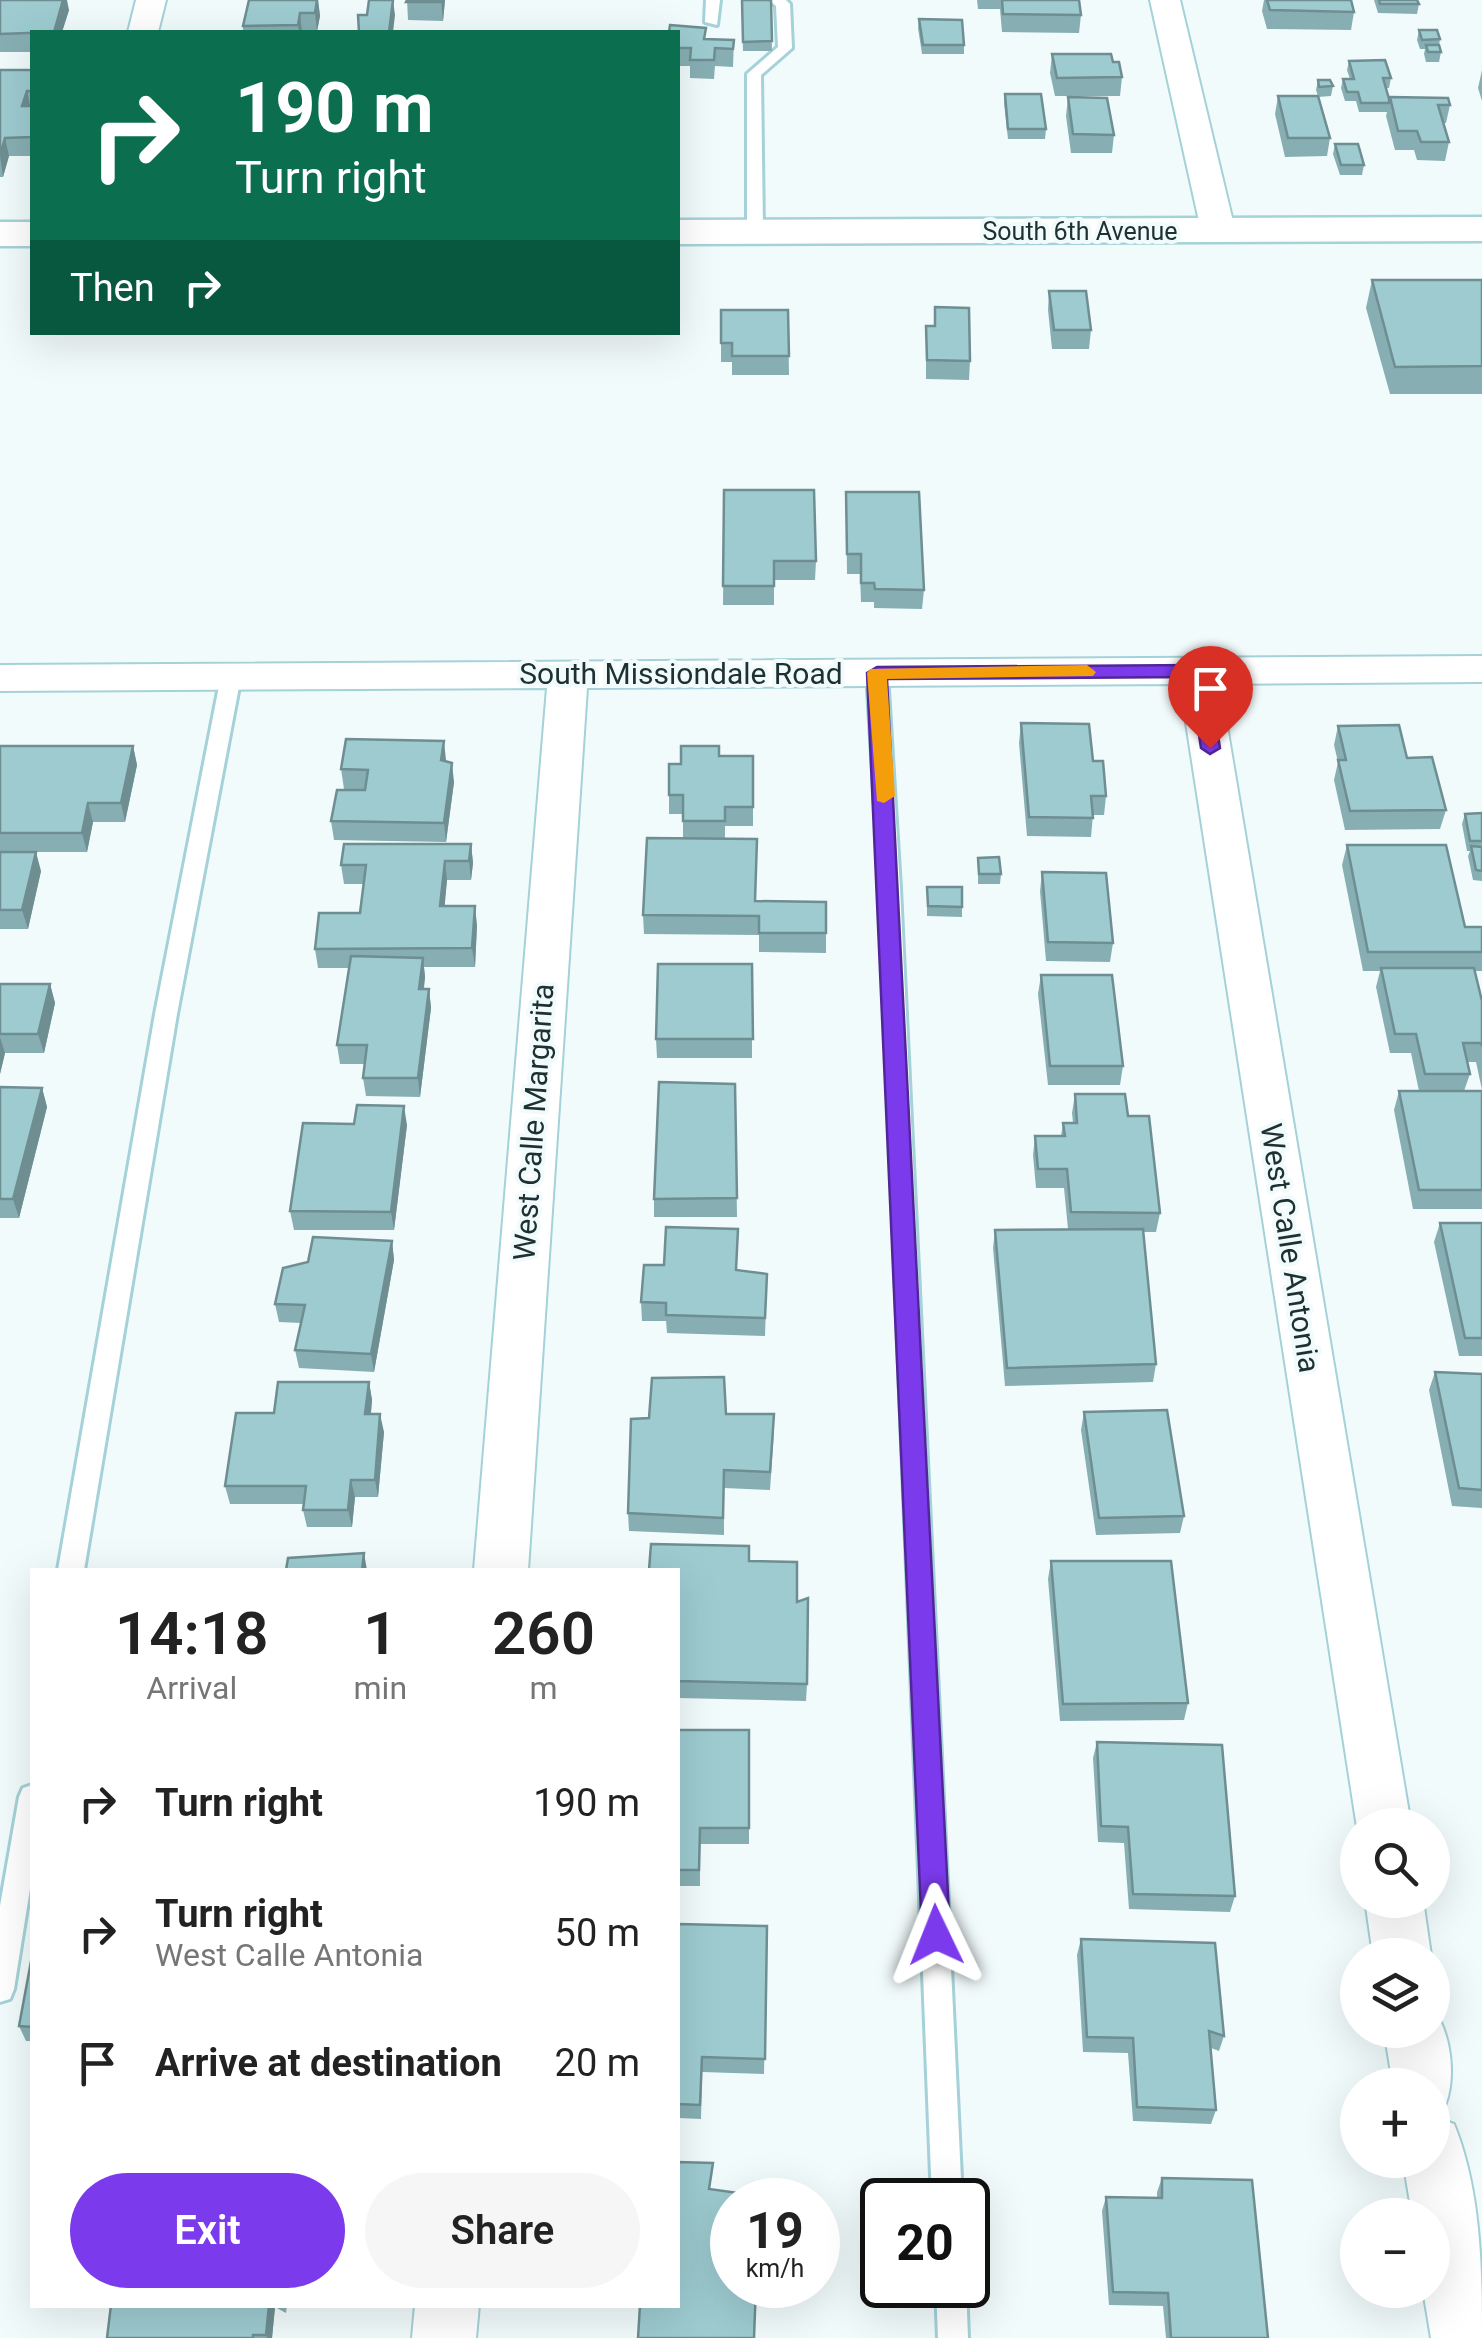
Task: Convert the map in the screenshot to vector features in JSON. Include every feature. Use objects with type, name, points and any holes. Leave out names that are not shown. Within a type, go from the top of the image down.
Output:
[{"type":"street","points":[[143,30],[151,0]]},
{"type":"street","points":[[1165,0],[1218,230]]},
{"type":"street","name":"South 6th Avenue","points":[[680,232],[1482,229]]},
{"type":"street","points":[[0,234],[30,234]]},
{"type":"street","name":"South Missiondale Road","points":[[0,678],[1482,669]]},
{"type":"street","name":"West Calle Antonia","points":[[1198,671],[1379,1808]]},
{"type":"street","name":"West Calle Margarita","points":[[501,1568],[568,675]]},
{"type":"street","points":[[1437,2178],[1463,2338]]},
{"type":"street","points":[[444,2338],[446,2308]]},
{"type":"lane","points":[[712,22],[713,0]]},
{"type":"lane","points":[[755,232],[754,74],[785,48],[783,4],[776,0]]},
{"type":"lane","points":[[877,673],[891,908],[946,2178]]},
{"type":"lane","points":[[71,1568],[162,1033],[230,676]]},
{"type":"lane","points":[[0,1988],[30,1809]]},
{"type":"lane","points":[[952,2308],[953,2338]]},
{"type":"building","points":[[0,0],[63,0],[55,30],[0,34]]},
{"type":"building","points":[[249,0],[317,0],[315,13],[300,13],[298,25],[243,26]]},
{"type":"building","points":[[369,0],[393,0],[389,30],[359,30],[358,15],[367,15]]},
{"type":"building","points":[[441,0],[441,2],[406,2]]},
{"type":"building","points":[[742,0],[771,0],[772,41],[743,42]]},
{"type":"building","points":[[1002,0],[1079,0],[1081,15],[1003,14]]},
{"type":"building","points":[[1267,0],[1351,0],[1354,12],[1270,10]]},
{"type":"building","points":[[1379,0],[1417,0],[1419,4],[1380,4]]},
{"type":"building","points":[[919,19],[962,20],[964,45],[923,45]]},
{"type":"building","points":[[670,25],[706,28],[704,39],[734,40],[733,49],[715,48],[714,60],[690,60],[691,48],[680,48],[680,30],[669,30]]},
{"type":"building","points":[[1419,30],[1437,30],[1440,39],[1422,40]]},
{"type":"building","points":[[1426,45],[1439,45],[1441,52],[1428,52]]},
{"type":"building","points":[[1052,54],[1111,54],[1113,62],[1119,62],[1122,77],[1057,78]]},
{"type":"building","points":[[1385,60],[1391,78],[1383,78],[1389,103],[1361,103],[1358,92],[1347,92],[1343,79],[1354,79],[1349,61]]},
{"type":"building","points":[[0,70],[30,70],[30,91],[22,106],[30,106],[30,137],[5,138],[0,156]]},
{"type":"building","points":[[1318,80],[1330,80],[1333,86],[1319,87]]},
{"type":"building","points":[[1005,94],[1041,94],[1046,129],[1008,129]]},
{"type":"building","points":[[1278,96],[1318,96],[1330,138],[1288,138]]},
{"type":"building","points":[[1068,97],[1107,98],[1114,135],[1073,134]]},
{"type":"building","points":[[1390,97],[1448,98],[1450,105],[1438,105],[1449,142],[1421,142],[1417,131],[1398,131]]},
{"type":"building","points":[[1335,144],[1358,144],[1364,165],[1341,165]]},
{"type":"building","points":[[1372,280],[1482,280],[1482,366],[1395,367]]},
{"type":"building","points":[[1049,291],[1086,291],[1091,330],[1054,330]]},
{"type":"building","points":[[935,307],[969,308],[970,361],[927,360],[926,326],[935,326]]},
{"type":"building","points":[[721,310],[788,310],[789,356],[732,356],[732,343],[721,343]]},
{"type":"building","points":[[724,490],[814,490],[816,561],[774,561],[774,586],[723,586]]},
{"type":"building","points":[[846,492],[919,492],[924,590],[875,589],[874,583],[861,583],[861,554],[847,554]]},
{"type":"building","points":[[1021,723],[1089,724],[1093,761],[1103,761],[1106,796],[1091,796],[1093,818],[1029,817]]},
{"type":"building","points":[[1399,725],[1407,758],[1432,757],[1446,810],[1350,811],[1338,760],[1346,760],[1338,726]]},
{"type":"building","points":[[346,739],[444,741],[441,760],[452,763],[444,823],[331,821],[337,790],[365,790],[368,770],[341,769]]},
{"type":"building","points":[[0,746],[133,746],[121,803],[88,803],[82,833],[0,833]]},
{"type":"building","points":[[681,746],[719,746],[719,756],[753,756],[753,807],[725,807],[725,821],[683,821],[683,795],[669,795],[669,764],[681,764]]},
{"type":"building","points":[[1482,813],[1482,841],[1470,841],[1465,814]]},
{"type":"building","points":[[647,838],[757,839],[755,901],[826,902],[826,933],[759,933],[759,916],[643,915]]},
{"type":"building","points":[[344,844],[471,844],[469,861],[445,861],[440,906],[475,906],[472,948],[315,949],[319,913],[360,913],[366,865],[341,865]]},
{"type":"building","points":[[1347,845],[1446,845],[1465,927],[1482,927],[1482,952],[1368,952]]},
{"type":"building","points":[[1471,846],[1482,847],[1482,871],[1476,870]]},
{"type":"building","points":[[0,852],[36,852],[22,910],[0,910]]},
{"type":"building","points":[[999,857],[1001,874],[979,874],[978,858]]},
{"type":"building","points":[[1042,872],[1106,873],[1113,943],[1048,942]]},
{"type":"building","points":[[927,887],[962,887],[962,907],[928,906]]},
{"type":"building","points":[[351,956],[423,958],[419,989],[429,989],[418,1078],[363,1078],[367,1045],[337,1045]]},
{"type":"building","points":[[658,964],[752,964],[753,1039],[656,1039]]},
{"type":"building","points":[[1381,968],[1474,968],[1482,1001],[1482,1046],[1463,1043],[1470,1074],[1425,1074],[1416,1034],[1395,1034]]},
{"type":"building","points":[[1041,975],[1112,975],[1123,1066],[1050,1066]]},
{"type":"building","points":[[0,984],[50,984],[38,1034],[0,1034]]},
{"type":"building","points":[[659,1082],[735,1084],[737,1198],[654,1199]]},
{"type":"building","points":[[0,1087],[42,1088],[13,1199],[0,1199]]},
{"type":"building","points":[[1399,1091],[1482,1091],[1482,1190],[1419,1190]]},
{"type":"building","points":[[1075,1094],[1125,1094],[1128,1116],[1149,1116],[1160,1213],[1071,1212],[1067,1169],[1038,1169],[1035,1136],[1065,1136],[1063,1123],[1077,1123]]},
{"type":"building","points":[[357,1105],[404,1106],[391,1212],[290,1211],[303,1123],[354,1124]]},
{"type":"building","points":[[1440,1223],[1482,1223],[1482,1338],[1465,1338]]},
{"type":"building","points":[[666,1227],[738,1229],[736,1270],[767,1274],[765,1318],[666,1315],[666,1303],[641,1302],[644,1265],[664,1265]]},
{"type":"building","points":[[1143,1229],[1156,1364],[1007,1368],[995,1230]]},
{"type":"building","points":[[313,1237],[392,1241],[371,1354],[295,1350],[305,1305],[275,1304],[283,1268],[308,1262]]},
{"type":"building","points":[[1435,1372],[1482,1374],[1482,1490],[1459,1488]]},
{"type":"building","points":[[724,1377],[726,1414],[774,1414],[770,1472],[724,1470],[723,1518],[628,1513],[631,1419],[649,1418],[652,1378]]},
{"type":"building","points":[[278,1382],[369,1382],[365,1414],[380,1414],[375,1480],[351,1480],[348,1510],[303,1510],[306,1486],[225,1486],[236,1413],[274,1413]]},
{"type":"building","points":[[1167,1410],[1184,1516],[1099,1518],[1084,1412]]},
{"type":"building","points":[[651,1544],[749,1546],[749,1561],[797,1562],[797,1602],[808,1598],[807,1684],[680,1681],[680,1568],[649,1568]]},
{"type":"building","points":[[364,1553],[362,1568],[286,1568],[288,1558]]},
{"type":"building","points":[[1051,1561],[1171,1561],[1188,1703],[1063,1704]]},
{"type":"building","points":[[680,1730],[749,1730],[749,1828],[700,1828],[699,1870],[680,1870]]},
{"type":"building","points":[[1097,1742],[1222,1745],[1235,1896],[1133,1894],[1128,1827],[1101,1826]]},
{"type":"building","points":[[680,1924],[767,1926],[765,2059],[702,2057],[700,2105],[680,2104]]},
{"type":"building","points":[[1081,1939],[1215,1943],[1224,2036],[1209,2031],[1216,2110],[1137,2107],[1133,2038],[1087,2037]]},
{"type":"building","points":[[30,1967],[30,2027],[19,2026]]},
{"type":"building","points":[[680,2162],[713,2163],[709,2189],[710,2308],[755,2308],[754,2338],[638,2338],[640,2308],[680,2308]]},
{"type":"building","points":[[1162,2178],[1252,2180],[1268,2338],[1171,2338],[1168,2293],[1113,2292],[1106,2197],[1162,2198]]},
{"type":"building","points":[[111,2308],[269,2308],[266,2335],[253,2338],[107,2338]]},
{"type":"slow traffic","points":[[884,796],[877,673],[1087,672]]},
{"type":"route","points":[[936,1935],[877,673],[1198,671],[1210,748]]}]
